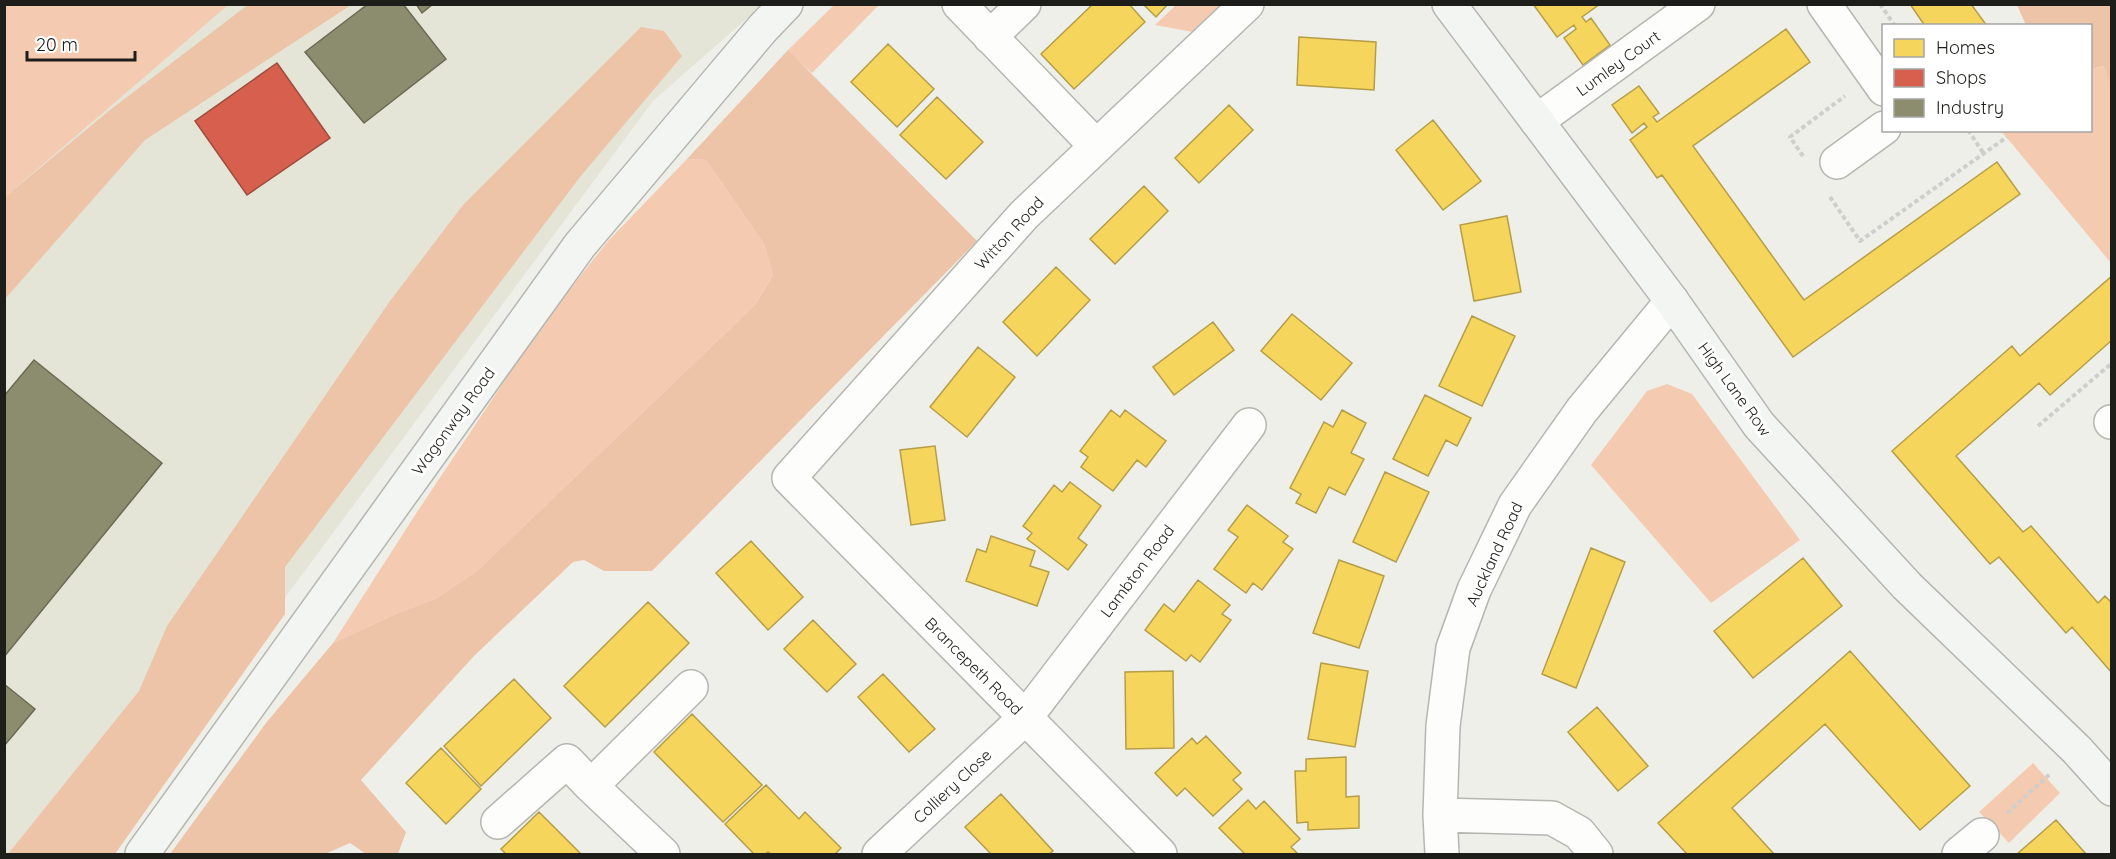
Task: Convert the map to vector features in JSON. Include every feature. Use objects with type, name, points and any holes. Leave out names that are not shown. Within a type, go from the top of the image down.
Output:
[{"type":"main road","name":"Wagonway Road","points":[[142,855],[580,245],[763,28],[786,4]]},
{"type":"main road","name":"High Lane Row","points":[[1449,4],[1672,301],[1759,425],[1907,586],[2077,750],[2112,789]]},
{"type":"street","points":[[959,4],[1096,146]]},
{"type":"street","points":[[990,37],[1024,4]]},
{"type":"street","name":"Witton Road","points":[[789,478],[1024,215],[1247,4]]},
{"type":"street","name":"Lumley Court","points":[[1537,121],[1698,4]]},
{"type":"street","points":[[1824,4],[1882,86]]},
{"type":"street","points":[[1836,162],[1882,129]]},
{"type":"street","name":"Auckland Road","points":[[1442,855],[1440,815],[1443,726],[1453,648],[1474,590],[1515,505],[1582,410],[1672,301]]},
{"type":"street","name":"Lambton Road","points":[[1025,718],[1249,425]]},
{"type":"street","name":"Brancepeth Road","points":[[789,478],[1160,855]]},
{"type":"street","points":[[591,786],[690,687]]},
{"type":"street","name":"Colliery Close","points":[[879,855],[1025,718]]},
{"type":"street","points":[[498,822],[567,761],[663,855]]},
{"type":"street","points":[[1440,815],[1552,818],[1579,833],[1596,855]]},
{"type":"path","points":[[1880,4],[1894,24]]},
{"type":"path","points":[[1969,132],[1984,154]]},
{"type":"path","points":[[2038,426],[2112,363]]},
{"type":"path","points":[[1970,845],[2077,750]]},
{"type":"shaded area","points":[[5,4],[228,4],[228,5],[5,197]]},
{"type":"shaded area","points":[[249,4],[351,5],[145,140],[5,299],[5,197],[110,110]]},
{"type":"shaded area","points":[[5,5],[762,5],[653,101],[95,854],[5,854]]},
{"type":"shaded area","points":[[834,5],[879,5],[812,73],[787,51]]},
{"type":"shaded area","points":[[1176,5],[1220,5],[1193,32],[1155,25]]},
{"type":"shaded area","points":[[2017,5],[2111,5],[2111,86],[2104,66],[2092,69],[2092,24],[2026,24]]},
{"type":"shaded area","points":[[641,27],[664,31],[682,56],[580,177],[285,567],[285,614],[115,854],[8,854],[139,691],[167,626],[390,301],[463,205]]},
{"type":"shaded area","points":[[788,50],[977,241],[652,571],[604,571],[584,560],[573,562],[474,656],[361,780],[406,832],[398,854],[366,854],[350,843],[325,854],[170,854],[266,723],[333,643],[437,598],[478,570],[755,305],[773,275],[764,244],[706,160],[687,159]]},
{"type":"shaded area","points":[[2104,66],[2112,86],[2111,263],[2002,132],[2092,132],[2092,69]]},
{"type":"shaded area","points":[[687,159],[706,160],[764,244],[773,275],[755,305],[478,570],[437,598],[333,643],[544,322],[608,241]]},
{"type":"shaded area","points":[[1667,384],[1692,394],[1800,540],[1711,603],[1591,465],[1647,391]]},
{"type":"shaded area","points":[[2033,763],[2060,793],[2009,843],[1979,812]]},
{"type":"building: Homes","points":[[1093,4],[1129,4],[1145,22],[1074,89],[1041,54]]},
{"type":"building: Homes","points":[[1143,4],[1168,4],[1156,17]]},
{"type":"building: Homes","points":[[1533,4],[1600,4],[1582,17],[1586,22],[1591,18],[1610,45],[1583,65],[1564,38],[1576,29],[1574,25],[1557,37]]},
{"type":"building: Homes","points":[[1910,4],[1971,4],[1986,24],[1924,24]]},
{"type":"building: Homes","points":[[1786,29],[1810,62],[1693,146],[1804,300],[1997,162],[2020,194],[1793,357],[1662,175],[1657,178],[1630,140],[1647,127],[1644,123],[1632,133],[1612,105],[1639,86],[1659,113],[1653,117],[1657,122]]},
{"type":"building: Homes","points":[[1299,37],[1376,42],[1374,90],[1297,85]]},
{"type":"building: Homes","points":[[888,44],[934,89],[897,127],[851,82]]},
{"type":"building: Homes","points":[[937,97],[983,142],[946,179],[900,135]]},
{"type":"building: Homes","points":[[1229,105],[1253,130],[1199,183],[1175,158]]},
{"type":"building: Homes","points":[[1433,120],[1481,181],[1443,210],[1396,150]]},
{"type":"building: Homes","points":[[1144,186],[1168,211],[1115,264],[1090,239]]},
{"type":"building: Homes","points":[[1507,216],[1521,292],[1474,301],[1460,225]]},
{"type":"building: Homes","points":[[1056,267],[1090,300],[1037,356],[1003,322]]},
{"type":"building: Homes","points":[[2112,276],[2112,340],[2050,395],[2039,383],[1956,456],[2023,532],[2031,526],[2098,603],[2105,596],[2112,603],[2112,673],[2072,627],[2066,633],[1999,557],[1990,564],[1892,451],[2012,346],[2020,356]]},
{"type":"building: Homes","points":[[1292,314],[1352,363],[1321,400],[1261,351]]},
{"type":"building: Homes","points":[[1472,316],[1515,336],[1482,406],[1439,386]]},
{"type":"building: Homes","points":[[1213,322],[1234,350],[1174,395],[1153,367]]},
{"type":"building: Homes","points":[[978,347],[1015,377],[967,437],[930,407]]},
{"type":"building: Homes","points":[[1425,395],[1471,418],[1457,446],[1446,440],[1428,476],[1393,459]]},
{"type":"building: Homes","points":[[1111,410],[1120,417],[1125,410],[1166,441],[1146,467],[1137,460],[1113,491],[1081,467],[1088,457],[1080,451]]},
{"type":"building: Homes","points":[[1342,410],[1366,423],[1351,453],[1364,459],[1345,495],[1329,487],[1316,513],[1296,503],[1301,494],[1290,488],[1324,422],[1333,427]]},
{"type":"building: Homes","points":[[935,446],[945,520],[911,525],[900,450]]},
{"type":"building: Homes","points":[[1385,472],[1429,492],[1396,562],[1353,542]]},
{"type":"building: Homes","points":[[1070,482],[1101,506],[1078,538],[1087,545],[1068,570],[1027,539],[1032,533],[1023,526],[1054,485],[1062,492]]},
{"type":"building: Homes","points":[[1247,505],[1288,536],[1283,542],[1293,549],[1262,590],[1253,583],[1246,593],[1214,569],[1238,537],[1228,530]]},
{"type":"building: Homes","points":[[991,536],[1035,551],[1030,566],[1049,572],[1037,606],[966,581],[977,549],[986,552]]},
{"type":"building: Homes","points":[[751,541],[803,597],[768,630],[716,573]]},
{"type":"building: Homes","points":[[1591,548],[1625,562],[1576,688],[1542,674]]},
{"type":"building: Homes","points":[[1803,558],[1842,606],[1753,678],[1714,631]]},
{"type":"building: Homes","points":[[1339,560],[1384,576],[1359,648],[1313,633]]},
{"type":"building: Homes","points":[[1198,580],[1230,605],[1222,614],[1231,620],[1200,662],[1191,655],[1186,661],[1145,630],[1164,604],[1174,612]]},
{"type":"building: Homes","points":[[648,602],[689,643],[605,727],[564,686]]},
{"type":"building: Homes","points":[[813,620],[856,664],[827,692],[784,649]]},
{"type":"building: Homes","points":[[1850,651],[1970,786],[1920,830],[1825,724],[1732,808],[1774,854],[1687,854],[1658,823]]},
{"type":"building: Homes","points":[[1321,663],[1368,671],[1355,747],[1308,739]]},
{"type":"building: Homes","points":[[1173,671],[1174,748],[1126,749],[1125,672]]},
{"type":"building: Homes","points":[[883,674],[935,729],[909,752],[858,697]]},
{"type":"building: Homes","points":[[514,679],[551,718],[481,786],[444,746]]},
{"type":"building: Homes","points":[[1597,707],[1648,766],[1618,791],[1568,732]]},
{"type":"building: Homes","points":[[692,714],[762,785],[723,822],[654,752]]},
{"type":"building: Homes","points":[[1206,736],[1241,773],[1233,780],[1242,789],[1213,816],[1185,788],[1177,796],[1155,773],[1192,738],[1197,744]]},
{"type":"building: Homes","points":[[441,748],[481,789],[446,824],[406,783]]},
{"type":"building: Homes","points":[[1346,757],[1346,797],[1359,796],[1359,828],[1308,830],[1308,822],[1297,823],[1295,771],[1306,771],[1306,759]]},
{"type":"building: Homes","points":[[766,785],[799,819],[805,812],[841,848],[835,854],[771,854],[768,852],[754,854],[725,824]]},
{"type":"building: Homes","points":[[1001,794],[1053,851],[1049,854],[991,854],[965,827]]},
{"type":"building: Homes","points":[[1248,800],[1256,809],[1264,801],[1300,839],[1291,847],[1297,853],[1245,854],[1219,828]]},
{"type":"building: Homes","points":[[539,812],[581,854],[506,854],[501,849]]},
{"type":"building: Homes","points":[[2056,820],[2086,854],[2017,854]]},
{"type":"building: Shops","points":[[277,63],[330,138],[247,195],[195,121]]},
{"type":"building: Industry","points":[[368,4],[403,4],[446,59],[364,123],[305,52]]},
{"type":"building: Industry","points":[[416,4],[433,4],[422,13]]},
{"type":"building: Industry","points":[[34,360],[162,463],[4,657],[4,396]]},
{"type":"building: Industry","points":[[4,684],[35,709],[4,746]]}]
